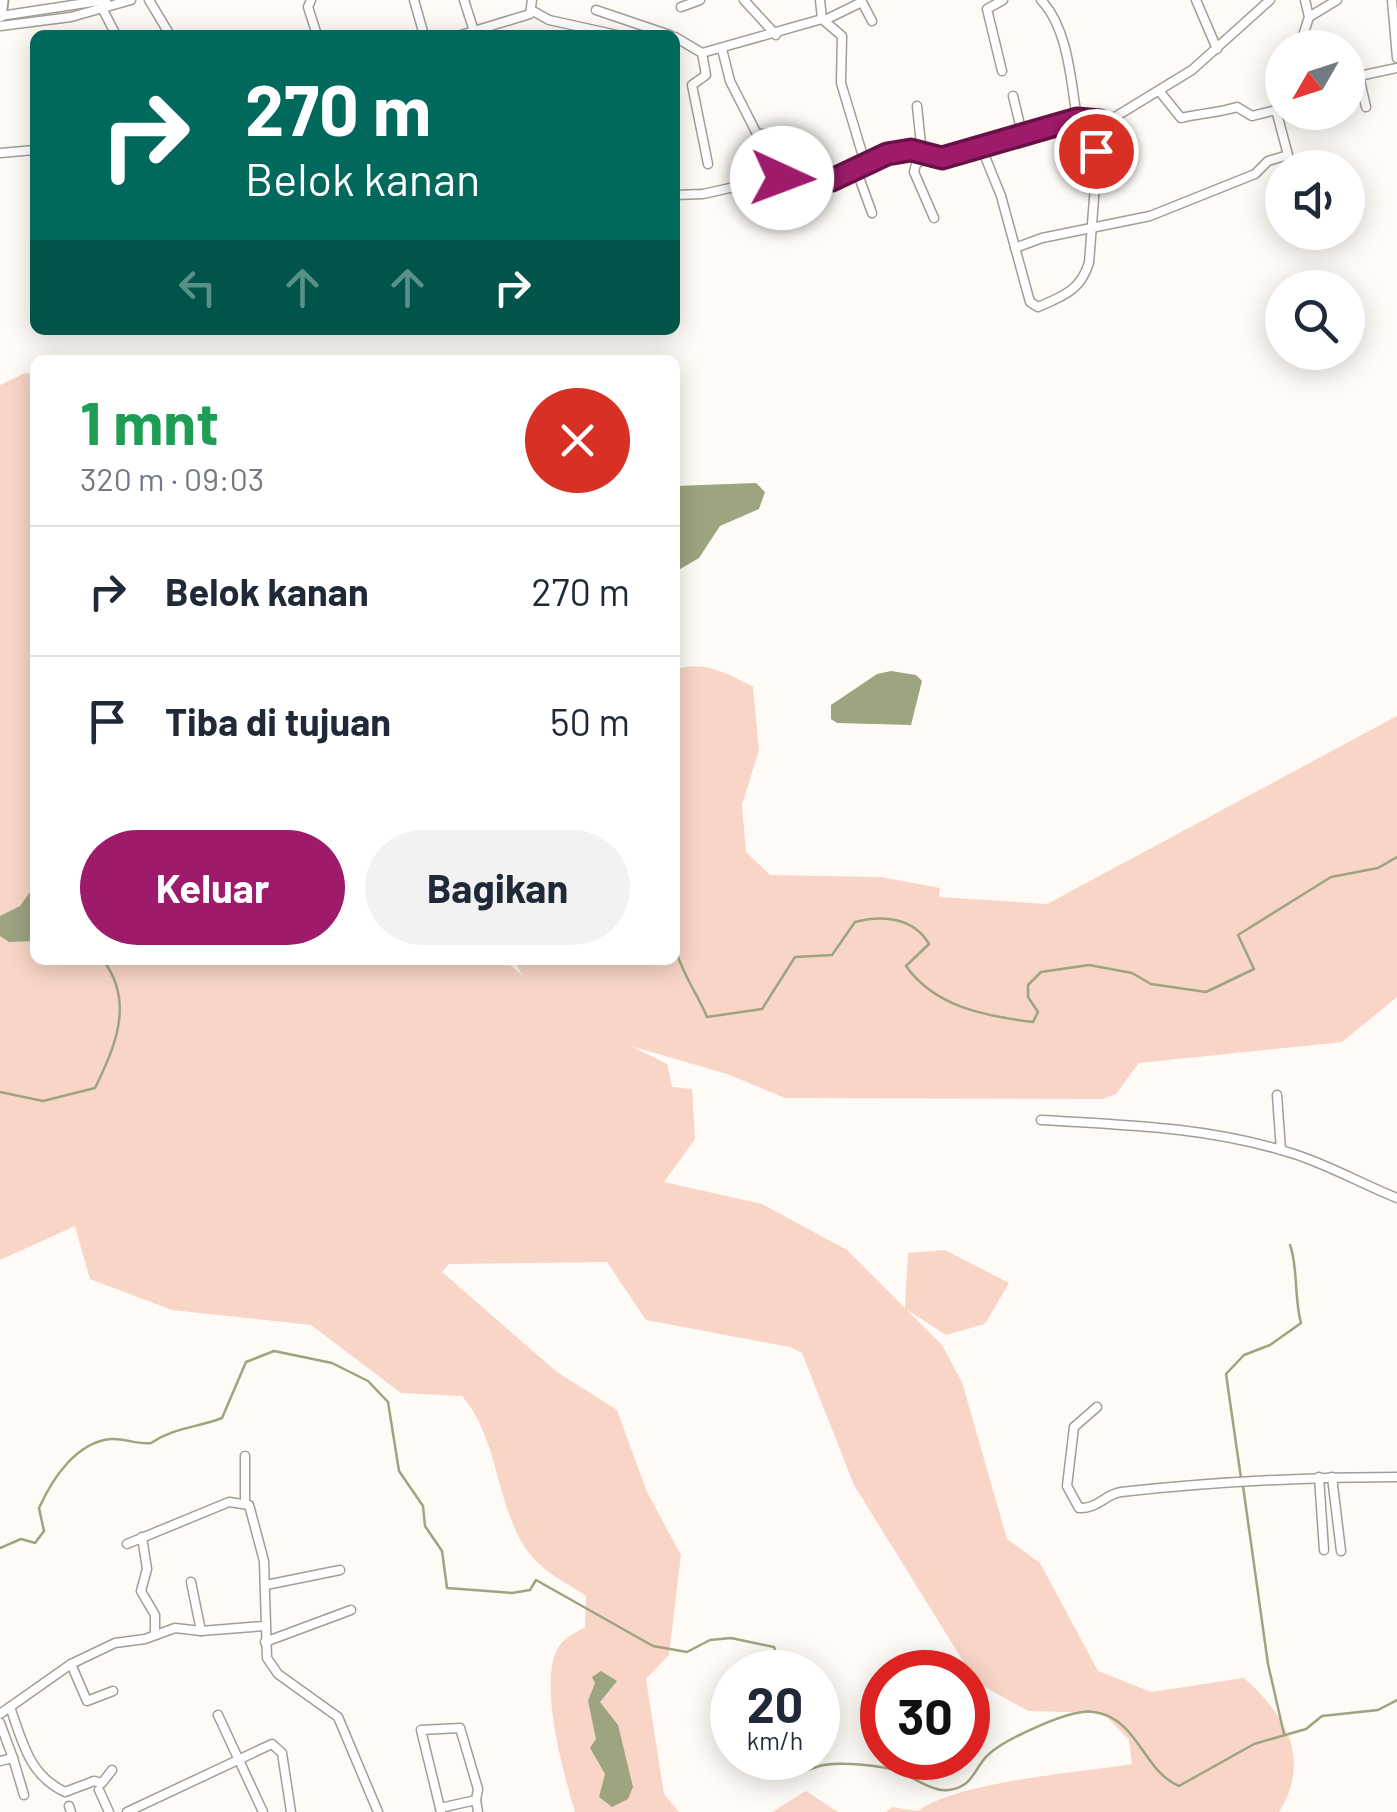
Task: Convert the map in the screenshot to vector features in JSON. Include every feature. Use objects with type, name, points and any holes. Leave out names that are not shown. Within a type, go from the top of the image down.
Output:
[{"type":"main road","points":[[0,16],[2,0]]},
{"type":"street","points":[[0,16],[131,0]]},
{"type":"street","points":[[149,0],[167,30]]},
{"type":"street","points":[[311,0],[308,8],[315,30]]},
{"type":"street","points":[[414,0],[423,30]]},
{"type":"street","points":[[464,0],[474,30]]},
{"type":"street","points":[[532,0],[533,11]]},
{"type":"street","points":[[681,7],[700,0]]},
{"type":"street","points":[[744,0],[776,35]]},
{"type":"street","points":[[820,0],[824,20],[842,36],[841,83],[872,214]]},
{"type":"street","points":[[1002,71],[987,9],[1003,0]]},
{"type":"street","points":[[1040,0],[1050,10],[1067,60],[1077,119]]},
{"type":"street","points":[[1196,0],[1216,49]]},
{"type":"street","points":[[680,195],[703,194],[779,177],[818,182],[904,151],[925,156],[982,149],[1022,133],[1077,119],[1100,121],[1129,111],[1160,92],[1270,0]]},
{"type":"street","points":[[1305,0],[1309,17],[1305,30]]},
{"type":"street","points":[[1309,17],[1338,0]]},
{"type":"street","points":[[1392,0],[1397,58]]},
{"type":"street","points":[[680,40],[702,52],[722,49],[824,20],[862,2],[872,21]]},
{"type":"street","points":[[0,26],[103,4]]},
{"type":"street","points":[[103,4],[114,30]]},
{"type":"street","points":[[596,10],[654,30]]},
{"type":"street","points":[[477,30],[533,11],[549,20],[594,30]]},
{"type":"street","points":[[722,49],[740,106],[757,134],[770,134],[779,177]]},
{"type":"street","points":[[702,52],[706,75],[692,85],[708,164]]},
{"type":"street","points":[[1366,107],[1358,76],[1397,68]]},
{"type":"street","points":[[1160,92],[1180,118],[1237,108],[1252,116],[1265,113]]},
{"type":"street","points":[[1013,96],[1022,133]]},
{"type":"street","points":[[917,106],[925,156]]},
{"type":"street","points":[[982,149],[1030,302],[1038,307],[1070,293],[1084,279],[1093,229],[1100,121]]},
{"type":"street","points":[[1015,248],[1042,238],[1150,216],[1255,174],[1268,161],[1288,156],[1281,130]]},
{"type":"street","points":[[0,152],[30,150]]},
{"type":"street","points":[[925,156],[914,172],[934,218]]},
{"type":"street","points":[[1278,1095],[1281,1150]]},
{"type":"street","points":[[1041,1120],[1176,1126],[1281,1150],[1397,1198]]},
{"type":"street","points":[[1098,1407],[1074,1427],[1067,1486],[1080,1508],[1093,1508],[1114,1493],[1241,1479],[1397,1478]]},
{"type":"street","points":[[246,1456],[242,1501],[261,1542],[267,1658],[278,1674],[338,1717],[378,1812]]},
{"type":"street","points":[[1319,1477],[1324,1550]]},
{"type":"street","points":[[1332,1477],[1341,1551]]},
{"type":"street","points":[[127,1544],[189,1515],[242,1501]]},
{"type":"street","points":[[142,1537],[147,1568],[142,1591],[156,1615],[155,1635]]},
{"type":"street","points":[[266,1585],[340,1570]]},
{"type":"street","points":[[191,1582],[202,1631]]},
{"type":"street","points":[[266,1642],[351,1610]]},
{"type":"street","points":[[0,1714],[71,1664],[115,1643],[175,1628],[202,1631],[264,1626]]},
{"type":"street","points":[[71,1664],[87,1701],[113,1691]]},
{"type":"street","points":[[10,1707],[34,1772],[58,1789],[66,1792],[94,1781],[102,1783],[112,1770]]},
{"type":"street","points":[[218,1715],[264,1812]]},
{"type":"street","points":[[0,1723],[24,1795]]},
{"type":"street","points":[[476,1800],[440,1810],[421,1730],[460,1728],[478,1790],[478,1812]]},
{"type":"street","points":[[126,1812],[272,1744],[278,1746],[291,1812]]},
{"type":"street","points":[[0,1761],[12,1758]]},
{"type":"street","points":[[100,1790],[109,1812]]},
{"type":"shaded area","points":[[25,373],[30,374],[30,965],[510,965],[522,975],[517,965],[680,965],[680,668],[685,667],[715,670],[753,687],[759,750],[742,805],[746,852],[770,875],[881,877],[940,888],[939,897],[1047,904],[1397,716],[1397,997],[1342,1042],[1139,1063],[1116,1094],[1103,1099],[785,1098],[727,1074],[631,1046],[667,1064],[672,1087],[692,1089],[695,1139],[664,1182],[762,1204],[847,1250],[905,1308],[908,1253],[945,1250],[1009,1283],[985,1324],[946,1335],[906,1309],[942,1345],[962,1382],[1007,1539],[1040,1563],[1098,1671],[1151,1692],[1244,1678],[1259,1692],[1282,1723],[1294,1757],[1289,1793],[1279,1812],[886,1812],[892,1807],[918,1811],[961,1792],[989,1785],[1132,1764],[1129,1740],[1103,1713],[1028,1711],[990,1690],[990,1650],[956,1650],[854,1485],[802,1353],[790,1347],[646,1320],[607,1262],[449,1264],[442,1272],[557,1372],[617,1410],[647,1492],[681,1555],[669,1655],[646,1679],[664,1794],[679,1812],[575,1812],[554,1727],[551,1680],[553,1660],[560,1645],[585,1627],[586,1596],[540,1565],[522,1543],[484,1434],[462,1396],[401,1393],[311,1325],[172,1310],[90,1279],[75,1226],[0,1260],[0,385]]},
{"type":"shaded area","points":[[756,483],[765,492],[759,509],[720,526],[699,558],[680,569],[680,486]]},
{"type":"shaded area","points":[[891,671],[916,675],[922,681],[911,725],[837,723],[831,719],[831,705],[877,674]]},
{"type":"shaded area","points":[[30,892],[30,941],[9,942],[0,936],[0,916],[20,906]]},
{"type":"shaded area","points":[[601,1671],[617,1681],[600,1702],[618,1725],[633,1787],[628,1799],[612,1807],[599,1797],[605,1774],[590,1748],[596,1739],[588,1701],[595,1683],[592,1677]]},
{"type":"shaded area","points":[[806,1791],[838,1812],[772,1812]]},
{"type":"waterway","points":[[680,962],[707,1017],[762,1009],[795,957],[832,955],[855,922],[896,920],[915,928],[929,944],[906,966],[931,991],[962,1007],[1033,1022],[1038,1012],[1028,997],[1028,985],[1041,972],[1089,965],[1132,973],[1151,984],[1206,992],[1254,969],[1238,935],[1331,877],[1378,868],[1397,857]]},
{"type":"waterway","points":[[0,1092],[43,1101],[95,1088],[115,1041],[120,1008],[113,976],[106,965]]},
{"type":"waterway","points":[[1241,1478],[1226,1374],[1244,1355],[1270,1345],[1301,1323],[1290,1245]]},
{"type":"waterway","points":[[0,1548],[21,1539],[35,1543],[44,1531],[39,1508],[59,1473],[77,1454],[111,1439],[151,1443],[222,1418],[246,1362],[274,1351],[332,1363],[368,1381],[388,1402],[399,1471],[423,1506],[425,1526],[442,1551],[447,1588],[512,1593],[530,1590],[536,1580],[653,1646],[687,1652],[710,1640],[731,1638],[775,1650]]},
{"type":"waterway","points":[[1243,1486],[1268,1664],[1284,1734]]},
{"type":"waterway","points":[[840,1764],[900,1772],[931,1787],[948,1790],[965,1784],[986,1757],[1009,1741],[1055,1720],[1094,1712],[1121,1724],[1157,1769],[1179,1786],[1254,1744],[1306,1729],[1322,1716],[1378,1710],[1397,1700]]},
{"type":"route","points":[[782,178],[832,180],[887,154],[911,150],[942,158],[982,149],[1033,128],[1077,119],[1100,121],[1096,151]]}]
